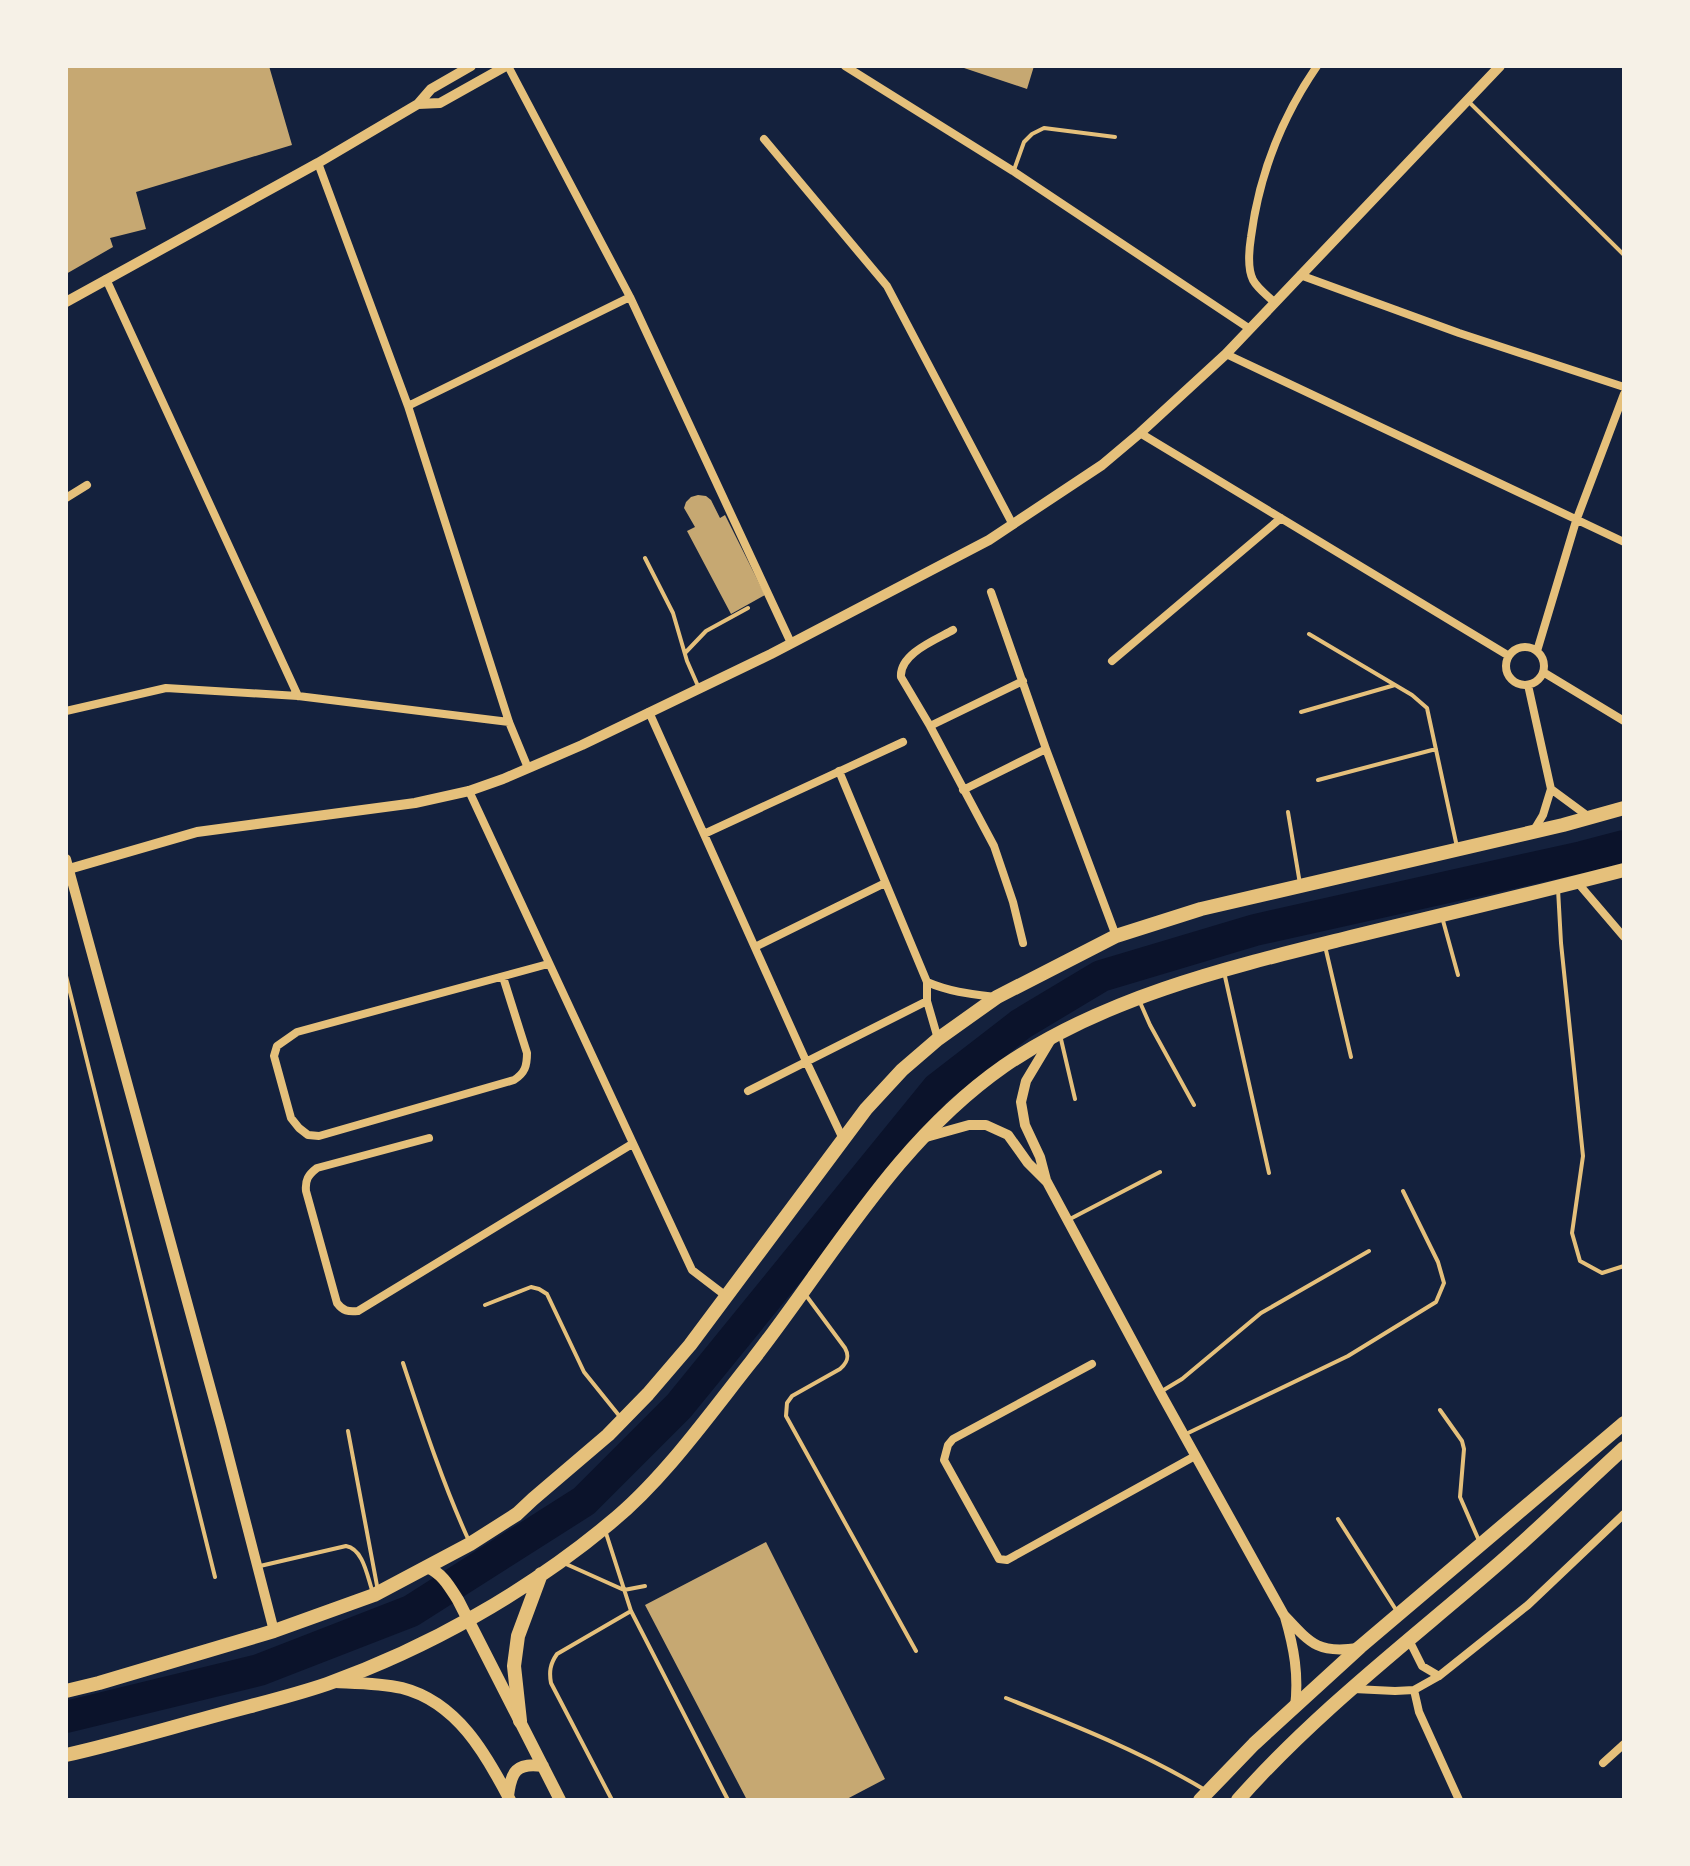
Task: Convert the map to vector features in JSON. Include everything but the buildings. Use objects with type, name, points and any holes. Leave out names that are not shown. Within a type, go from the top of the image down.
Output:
[{"type":"main road","points":[[66,1691],[274,1631],[376,1594],[470,1544],[517,1514],[608,1435],[690,1345],[866,1109],[902,1070],[938,1039],[997,997],[1116,936],[1201,909],[1624,808]]},
{"type":"main road","points":[[66,1755],[119,1743],[331,1682],[429,1641],[503,1600],[560,1561],[604,1528],[659,1476],[752,1361],[847,1229],[920,1138],[978,1086],[1057,1034],[1138,998],[1224,969],[1624,870]]},
{"type":"main road","points":[[1203,1796],[1360,1647],[1624,1423]]},
{"type":"main road","points":[[1238,1800],[1271,1763],[1491,1571],[1624,1448]]},
{"type":"main road","points":[[427,1567],[443,1577],[458,1600],[560,1800]]},
{"type":"main road","points":[[520,1721],[514,1666],[518,1636],[541,1574]]},
{"type":"main road","points":[[331,1682],[371,1683],[404,1689],[430,1699],[459,1720],[486,1756],[509,1798]]},
{"type":"main road","points":[[509,1798],[510,1778],[519,1768],[529,1764],[543,1766]]},
{"type":"street","points":[[66,302],[318,163],[418,104],[431,89],[471,66]]},
{"type":"street","points":[[418,104],[440,103],[507,66],[630,297],[791,643]]},
{"type":"street","points":[[845,66],[1013,171],[1250,329]]},
{"type":"street","points":[[1274,302],[1252,278],[1250,246],[1254,217],[1262,178],[1283,126],[1317,66]]},
{"type":"street","points":[[274,1631],[67,866],[197,832],[384,807],[469,791],[528,768],[699,688],[989,540],[1102,465],[1226,354],[1500,66]]},
{"type":"street","points":[[764,139],[887,286],[1013,525]]},
{"type":"street","points":[[318,163],[408,406],[509,722],[528,768]]},
{"type":"street","points":[[1300,275],[1459,333],[1624,387]]},
{"type":"street","points":[[106,279],[298,696]]},
{"type":"street","points":[[408,406],[630,297]]},
{"type":"street","points":[[1226,354],[1624,542]]},
{"type":"street","points":[[1537,651],[1576,521],[1624,394]]},
{"type":"street","points":[[1140,433],[1509,656]]},
{"type":"street","points":[[66,498],[87,485]]},
{"type":"street","points":[[1112,661],[1281,518]]},
{"type":"street","points":[[991,592],[1116,936]]},
{"type":"street","points":[[953,630],[912,654],[900,670],[901,677],[994,846],[1010,891],[1023,943]]},
{"type":"street","points":[[1522,647],[1537,651],[1544,664],[1540,678],[1528,685],[1514,682],[1507,670],[1509,656],[1522,647]]},
{"type":"street","points":[[1543,672],[1624,721]]},
{"type":"street","points":[[930,726],[1023,681]]},
{"type":"street","points":[[1528,685],[1551,789],[1534,831]]},
{"type":"street","points":[[66,711],[166,688],[298,696],[509,722]]},
{"type":"street","points":[[649,712],[844,1140]]},
{"type":"street","points":[[704,834],[903,742]]},
{"type":"street","points":[[963,790],[1046,749]]},
{"type":"street","points":[[839,771],[927,982],[927,1001],[938,1039]]},
{"type":"street","points":[[1551,789],[1589,817]]},
{"type":"street","points":[[469,791],[692,1270],[726,1296]]},
{"type":"street","points":[[1577,882],[1624,937]]},
{"type":"street","points":[[755,947],[885,883]]},
{"type":"street","points":[[503,977],[527,1053],[523,1074],[514,1080],[319,1136],[308,1135],[291,1118],[274,1056],[277,1046],[287,1037],[548,964]]},
{"type":"street","points":[[927,982],[963,994],[997,997]]},
{"type":"street","points":[[748,1091],[927,1001]]},
{"type":"street","points":[[1057,1034],[1026,1081],[1021,1102],[1025,1125],[1040,1157],[1047,1182],[1284,1615],[1305,1638],[1320,1647],[1335,1651],[1360,1647]]},
{"type":"street","points":[[920,1138],[969,1125],[986,1125],[1008,1135],[1028,1163],[1047,1182]]},
{"type":"street","points":[[429,1138],[317,1168],[309,1174],[305,1182],[306,1191],[337,1303],[342,1310],[358,1311],[632,1144]]},
{"type":"street","points":[[1092,1364],[953,1439],[948,1445],[944,1460],[999,1559],[1007,1560],[1195,1456]]},
{"type":"street","points":[[1354,1689],[1414,1690],[1439,1676],[1528,1605],[1624,1514]]},
{"type":"street","points":[[1284,1615],[1297,1669],[1295,1707]]},
{"type":"street","points":[[1409,1640],[1422,1666],[1439,1676]]},
{"type":"street","points":[[1414,1690],[1419,1712],[1459,1800]]},
{"type":"street","points":[[1603,1763],[1624,1744]]},
{"type":"lane","points":[[1467,100],[1624,255]]},
{"type":"lane","points":[[1013,171],[1024,142],[1044,128],[1115,137]]},
{"type":"lane","points":[[645,558],[673,613],[699,688]]},
{"type":"lane","points":[[685,653],[706,631],[748,608]]},
{"type":"lane","points":[[1309,634],[1421,701],[1427,708],[1458,849]]},
{"type":"lane","points":[[1301,712],[1395,685]]},
{"type":"lane","points":[[1318,780],[1436,749]]},
{"type":"lane","points":[[1288,812],[1300,886]]},
{"type":"lane","points":[[1558,886],[1583,1156],[1572,1233],[1580,1261],[1602,1273],[1624,1266]]},
{"type":"lane","points":[[1441,915],[1458,975]]},
{"type":"lane","points":[[1325,944],[1351,1057]]},
{"type":"lane","points":[[1224,969],[1269,1173]]},
{"type":"lane","points":[[66,976],[215,1577]]},
{"type":"lane","points":[[1138,998],[1194,1105]]},
{"type":"lane","points":[[1057,1034],[1075,1099]]},
{"type":"lane","points":[[1068,1220],[1160,1172]]},
{"type":"lane","points":[[1184,1435],[1348,1356],[1436,1302],[1444,1283],[1438,1262],[1403,1191]]},
{"type":"lane","points":[[1160,1392],[1182,1379],[1261,1313],[1369,1251]]},
{"type":"lane","points":[[485,1305],[531,1287],[547,1294],[584,1372],[623,1420]]},
{"type":"lane","points":[[804,1292],[848,1356],[840,1369],[792,1396],[787,1403],[786,1416],[916,1651]]},
{"type":"lane","points":[[403,1363],[434,1456],[470,1544]]},
{"type":"lane","points":[[1440,1410],[1462,1441],[1460,1497],[1481,1545]]},
{"type":"lane","points":[[348,1431],[376,1594]]},
{"type":"lane","points":[[1338,1519],[1399,1615]]},
{"type":"lane","points":[[604,1528],[631,1611],[728,1800]]},
{"type":"lane","points":[[258,1566],[353,1547],[376,1594]]},
{"type":"lane","points":[[560,1561],[624,1590],[645,1586]]},
{"type":"lane","points":[[612,1800],[551,1683],[549,1673],[557,1654],[631,1611]]},
{"type":"lane","points":[[1006,1698],[1169,1769],[1203,1796]]},
{"type":"waterway","points":[[66,1717],[259,1670],[411,1611],[584,1501],[679,1406],[937,1089],[1021,1024],[1101,976],[1255,930],[1624,846]]}]
